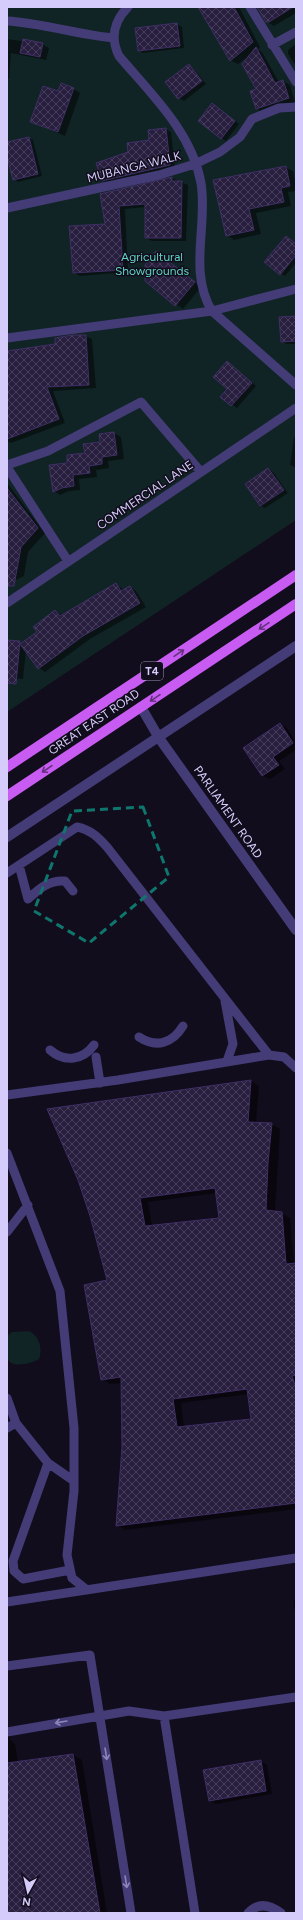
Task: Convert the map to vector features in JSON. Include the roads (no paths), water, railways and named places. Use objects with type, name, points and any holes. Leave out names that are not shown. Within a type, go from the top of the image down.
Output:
[{"type":"main road","name":"GREAT EAST ROAD","points":[[7,767],[296,575]]},
{"type":"main road","name":"GREAT EAST ROAD","points":[[7,796],[296,604]]},
{"type":"street","points":[[7,837],[159,738],[296,646]]},
{"type":"street","name":"PARLIAMENT ROAD","points":[[141,707],[159,738],[296,930]]},
{"type":"lane","points":[[128,7],[120,14],[115,26],[114,46],[120,56],[175,122],[186,140],[201,182],[200,266],[201,286],[205,300],[212,311],[296,385]]},
{"type":"lane","points":[[250,7],[296,82]]},
{"type":"lane","points":[[7,21],[21,22],[92,36],[114,38]]},
{"type":"lane","points":[[272,45],[296,32]]},
{"type":"lane","name":"MUBANGA WALK","points":[[7,208],[158,175],[195,164],[220,152],[240,137],[252,119],[279,108],[296,107]]},
{"type":"lane","points":[[7,338],[212,311],[296,289]]},
{"type":"lane","points":[[68,561],[7,466],[48,451],[141,402],[201,472]]},
{"type":"lane","name":"COMMERCIAL LANE","points":[[7,603],[296,408]]},
{"type":"lane","points":[[7,873],[77,827],[88,829],[107,847],[269,1055]]},
{"type":"lane","points":[[19,865],[28,899],[40,888],[55,881],[66,882],[73,891]]},
{"type":"lane","points":[[225,998],[233,1044],[227,1062]]},
{"type":"lane","points":[[139,1037],[154,1044],[162,1043],[174,1038],[183,1026]]},
{"type":"lane","points":[[78,1058],[90,1050],[94,1045]]},
{"type":"lane","points":[[50,1050],[56,1055],[64,1058],[78,1058],[97,1062],[100,1082]]},
{"type":"lane","points":[[7,1095],[269,1055],[284,1057],[296,1068]]},
{"type":"lane","points":[[7,1153],[60,1291],[74,1428],[74,1481],[67,1554],[72,1578],[86,1590]]},
{"type":"lane","points":[[7,1230],[28,1205]]},
{"type":"lane","points":[[7,1398],[16,1423],[48,1463],[74,1481]]},
{"type":"lane","points":[[7,1428],[16,1423]]},
{"type":"lane","points":[[14,1572],[13,1560],[48,1463]]},
{"type":"lane","points":[[7,1602],[296,1558]]},
{"type":"lane","points":[[7,1564],[23,1579],[70,1570]]},
{"type":"lane","points":[[7,1666],[90,1655],[131,1913]]},
{"type":"lane","points":[[7,1732],[130,1711],[164,1716],[296,1697]]},
{"type":"lane","points":[[164,1716],[195,1913]]},
{"type":"lane","points":[[248,1913],[251,1909],[261,1905],[274,1908],[281,1913]]},
{"type":"park label","name":"Agricultural Showgrounds","points":[[152,264]]}]
